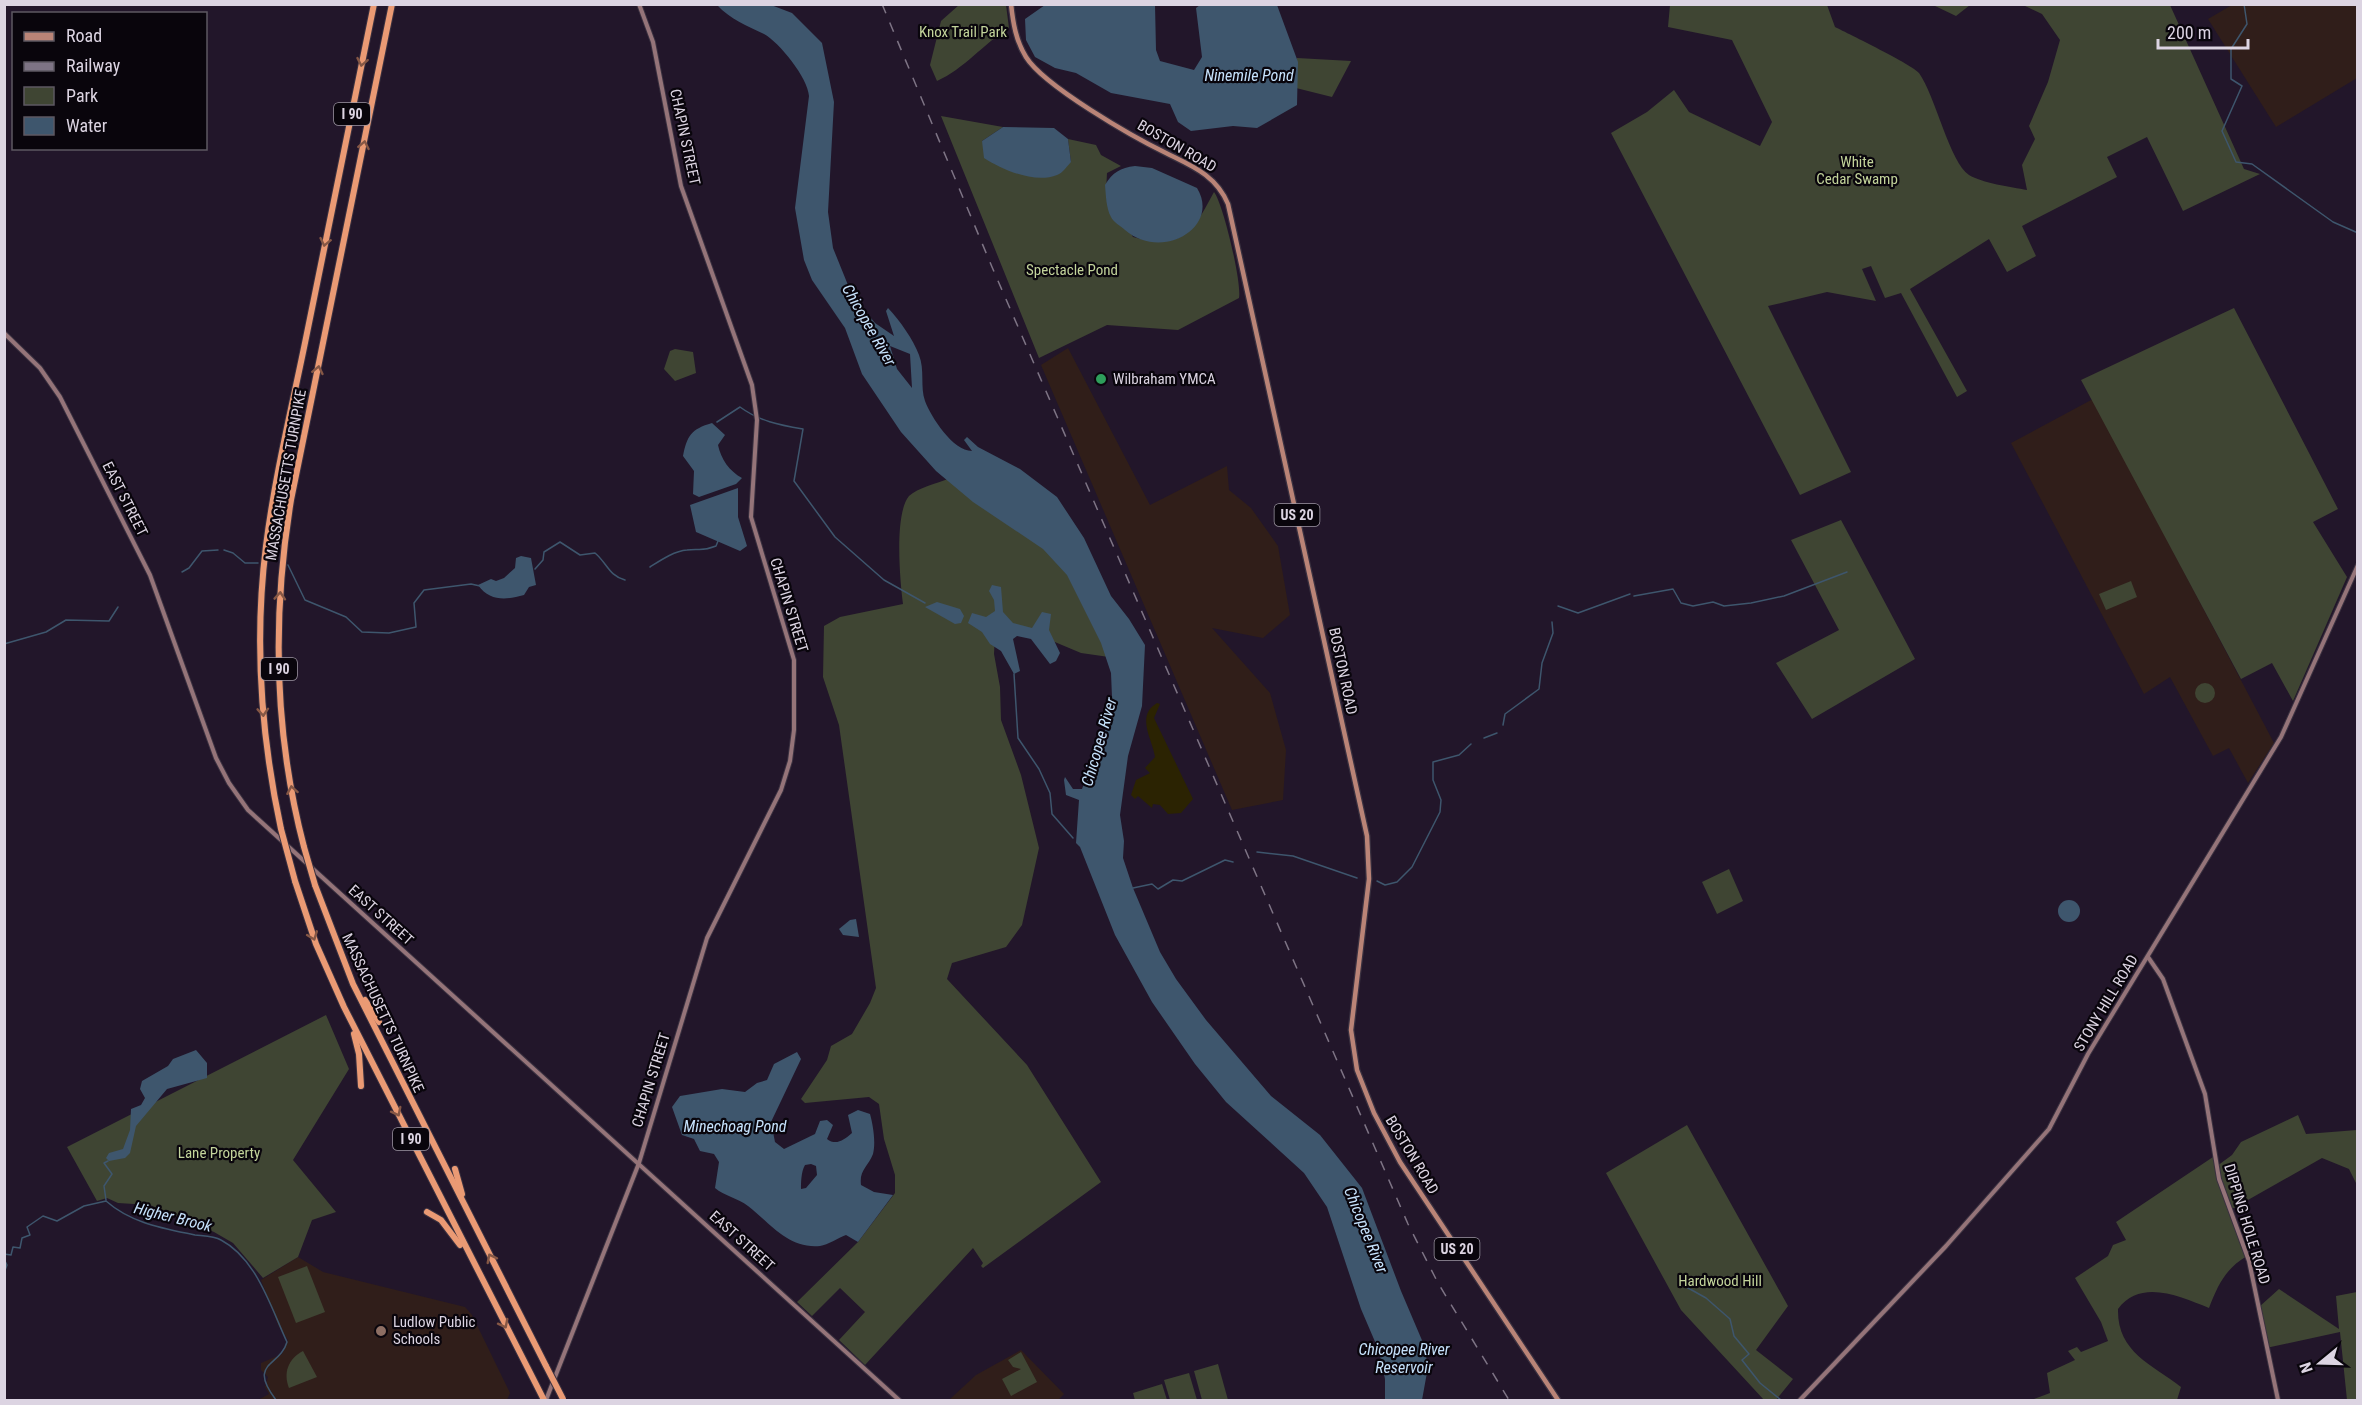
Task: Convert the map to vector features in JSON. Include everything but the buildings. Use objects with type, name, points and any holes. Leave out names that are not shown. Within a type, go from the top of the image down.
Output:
[{"type":"highway","name":"MASSACHUSETTS TURNPIKE","points":[[374,4],[272,505],[262,589],[260,666],[263,716],[281,829],[316,944],[346,1011],[545,1401]]},
{"type":"highway","name":"MASSACHUSETTS TURNPIKE","points":[[392,4],[291,500],[280,596],[279,678],[288,770],[304,847],[315,885],[340,953],[378,1035],[563,1400]]},
{"type":"highway","points":[[340,953],[379,1022]]},
{"type":"highway","points":[[346,1011],[358,1047],[361,1086]]},
{"type":"highway","points":[[455,1169],[477,1230]]},
{"type":"highway","points":[[427,1212],[441,1220],[453,1234],[488,1291]]},
{"type":"main road","name":"CHAPIN STREET","points":[[545,1401],[639,1163],[707,938],[773,809],[790,761],[795,717],[794,660],[751,517],[757,418],[752,385],[729,315],[681,186],[653,42],[639,4]]},
{"type":"main road","name":"BOSTON ROAD","points":[[1011,4],[1019,45],[1042,76],[1144,142],[1200,170],[1215,182],[1228,204],[1367,836],[1369,879],[1351,1030],[1355,1061],[1374,1113],[1400,1162],[1558,1401]]},
{"type":"main road","name":"EAST STREET","points":[[4,333],[44,373],[72,419],[150,575],[216,758],[243,803],[281,842],[639,1163],[899,1401]]},
{"type":"main road","name":"STONY HILL ROAD","points":[[1800,1401],[1844,1356],[2049,1130],[2088,1054],[2282,737],[2358,565]]},
{"type":"main road","name":"DIPPING HOLE ROAD","points":[[2148,957],[2163,979],[2207,1100],[2219,1179],[2249,1262],[2278,1401]]},
{"type":"shaded area","points":[[2232,5],[2357,5],[2357,78],[2276,127],[2208,19]]},
{"type":"shaded area","points":[[1068,348],[1150,505],[1227,466],[1229,490],[1251,508],[1278,546],[1290,615],[1263,638],[1212,628],[1270,693],[1286,750],[1283,800],[1232,810],[1041,365]]},
{"type":"shaded area","points":[[2093,399],[2274,743],[2248,783],[2229,748],[2213,756],[2170,677],[2144,694],[2011,443]]},
{"type":"shaded area","name":"Ludlow Public Schools","points":[[298,1257],[323,1272],[465,1307],[472,1315],[510,1393],[507,1400],[258,1400],[269,1394],[265,1387],[268,1377],[261,1370],[261,1363],[282,1354],[288,1340],[278,1325],[261,1280]]},
{"type":"shaded area","points":[[1021,1350],[1064,1394],[1058,1400],[949,1400],[976,1375]]},
{"type":"green space","name":"Knox Trail Park","points":[[959,5],[1006,5],[1009,28],[956,70],[937,81],[930,65],[941,21]]},
{"type":"green space","name":"White Cedar Swamp","points":[[1670,5],[1827,5],[1835,27],[1919,73],[1955,157],[1969,175],[2027,190],[2022,165],[2035,139],[2029,126],[2048,82],[2060,40],[2042,14],[2023,5],[2170,5],[2244,169],[2260,174],[2183,211],[2147,137],[2107,157],[2117,177],[2022,226],[2036,256],[2007,272],[1989,239],[1910,289],[1967,391],[1957,397],[1901,293],[1885,298],[1871,266],[1862,269],[1876,301],[1827,292],[1768,306],[1851,472],[1800,495],[1611,133],[1647,112],[1674,90],[1689,112],[1760,146],[1772,122],[1732,40],[1668,27]]},
{"type":"green space","points":[[1933,5],[1970,5],[1956,16]]},
{"type":"green space","points":[[1297,58],[1351,61],[1332,97],[1288,86]]},
{"type":"green space","name":"Spectacle Pond","points":[[941,116],[1003,127],[982,141],[1004,168],[1014,171],[1071,162],[1068,139],[1096,145],[1101,155],[1121,166],[1107,173],[1106,192],[1133,237],[1164,241],[1184,235],[1199,218],[1214,192],[1231,244],[1238,277],[1239,298],[1178,330],[1107,325],[1039,358]]},
{"type":"green space","points":[[2234,308],[2338,509],[2313,522],[2347,577],[2293,701],[2272,663],[2241,679],[2081,380]]},
{"type":"green space","points":[[675,349],[693,352],[696,373],[675,381],[664,369],[670,351]]},
{"type":"green space","points":[[948,479],[1061,560],[1109,657],[1081,653],[1031,632],[995,634],[994,654],[1000,687],[1001,720],[1021,775],[1039,848],[1022,925],[1006,947],[952,963],[947,979],[1027,1065],[1101,1182],[983,1268],[981,1266],[983,1263],[973,1248],[865,1365],[839,1340],[865,1312],[840,1288],[812,1316],[797,1302],[858,1242],[895,1193],[895,1175],[884,1139],[879,1104],[869,1097],[805,1103],[801,1099],[827,1060],[831,1046],[852,1034],[876,988],[839,725],[823,677],[824,626],[840,617],[903,604],[899,548],[904,505],[913,493]]},
{"type":"green space","points":[[1841,520],[1915,659],[1812,719],[1776,663],[1839,630],[1791,540]]},
{"type":"green space","points":[[2131,581],[2137,597],[2106,610],[2099,594]]},
{"type":"green space","points":[[2205,683],[2212,686],[2215,693],[2212,700],[2205,703],[2198,700],[2195,693],[2198,686]]},
{"type":"green space","points":[[1729,869],[1743,901],[1717,914],[1702,882]]},
{"type":"green space","name":"Lane Property","points":[[326,1015],[349,1069],[293,1160],[336,1212],[312,1220],[298,1257],[263,1278],[233,1243],[214,1232],[150,1205],[118,1203],[107,1198],[97,1201],[67,1147]]},
{"type":"green space","points":[[2298,1115],[2306,1134],[2357,1130],[2357,1185],[2349,1169],[2322,1158],[2232,1209],[2247,1256],[2233,1266],[2223,1278],[2209,1308],[2174,1295],[2150,1292],[2138,1294],[2118,1309],[2119,1324],[2130,1347],[2148,1364],[2181,1387],[2177,1400],[2031,1400],[2050,1393],[2047,1373],[2075,1360],[2068,1351],[2077,1347],[2081,1352],[2108,1341],[2101,1322],[2075,1278],[2108,1256],[2113,1245],[2126,1240],[2116,1222],[2213,1157],[2217,1166],[2232,1155],[2241,1142]]},
{"type":"green space","name":"Hardwood Hill","points":[[1687,1125],[1788,1306],[1756,1350],[1793,1379],[1776,1400],[1764,1400],[1681,1310],[1606,1173]]},
{"type":"green space","points":[[307,1266],[325,1312],[296,1323],[278,1277]]},
{"type":"green space","points":[[2279,1289],[2339,1329],[2336,1296],[2357,1292],[2357,1400],[2347,1400],[2340,1332],[2266,1348],[2259,1307]]},
{"type":"green space","points":[[303,1351],[317,1377],[289,1388],[288,1367],[290,1362]]},
{"type":"green space","points":[[1021,1352],[1037,1382],[1011,1396],[1002,1379],[1021,1369],[1013,1367],[1008,1360]]},
{"type":"green space","points":[[1218,1364],[1228,1400],[1202,1400],[1194,1371]]},
{"type":"green space","points":[[1189,1373],[1197,1400],[1170,1400],[1164,1380]]},
{"type":"green space","points":[[1162,1384],[1167,1400],[1135,1400],[1133,1393]]},
{"type":"sand","points":[[1157,703],[1160,704],[1154,718],[1193,799],[1181,813],[1168,814],[1160,805],[1153,804],[1152,808],[1138,796],[1135,799],[1131,795],[1136,780],[1150,773],[1145,768],[1155,757],[1146,721],[1151,708]]},
{"type":"water","points":[[717,5],[771,5],[792,13],[822,43],[834,102],[828,212],[833,248],[852,295],[875,323],[894,336],[886,311],[888,308],[906,330],[921,361],[925,401],[937,424],[950,439],[965,450],[972,451],[964,440],[967,437],[978,447],[1020,469],[1057,497],[1084,538],[1111,596],[1145,645],[1142,706],[1128,756],[1120,815],[1124,841],[1123,858],[1133,888],[1160,952],[1176,979],[1206,1020],[1271,1096],[1320,1135],[1362,1188],[1424,1345],[1428,1367],[1422,1400],[1385,1400],[1385,1379],[1379,1351],[1361,1309],[1327,1207],[1304,1173],[1226,1102],[1195,1064],[1152,1002],[1115,935],[1080,847],[1076,843],[1079,800],[1066,795],[1064,780],[1065,777],[1073,789],[1082,789],[1110,719],[1108,717],[1112,697],[1111,673],[1101,643],[1067,575],[1043,549],[973,502],[936,471],[901,432],[862,374],[845,328],[812,280],[804,260],[795,208],[809,96],[804,80],[792,61],[770,38],[739,22]],"holes":[[[890,346],[910,354],[912,388],[897,369]]]},
{"type":"water","name":"Ninemile Pond","points":[[1045,5],[1155,5],[1156,50],[1160,61],[1194,70],[1202,57],[1196,8],[1200,5],[1277,5],[1298,62],[1297,105],[1257,128],[1233,126],[1191,131],[1178,122],[1170,104],[1111,93],[1076,73],[1055,68],[1035,57],[1026,40],[1025,19]]},
{"type":"water","points":[[1003,127],[1054,128],[1068,139],[1071,162],[1059,174],[1039,178],[1019,174],[992,163],[984,158],[982,141]]},
{"type":"water","name":"Spectacle Pond","points":[[1135,166],[1152,168],[1197,188],[1202,202],[1201,216],[1195,227],[1184,236],[1170,241],[1155,242],[1140,239],[1113,221],[1106,201],[1105,185],[1117,171]]},
{"type":"water","points":[[712,423],[725,435],[718,445],[723,460],[733,472],[742,478],[736,484],[699,497],[693,494],[694,471],[683,456],[691,434]]},
{"type":"water","points":[[738,488],[738,517],[747,546],[740,551],[696,532],[690,505]]},
{"type":"water","points":[[521,556],[531,558],[536,585],[529,587],[524,595],[511,598],[493,597],[478,585],[491,579],[496,581],[504,578],[515,568],[516,558]]},
{"type":"water","points":[[992,585],[1001,587],[1003,612],[1013,623],[1032,628],[1042,612],[1051,614],[1049,630],[1060,653],[1056,661],[1050,664],[1031,639],[1017,636],[1013,639],[1020,671],[1014,674],[1001,651],[990,644],[982,632],[968,623],[972,613],[986,617],[995,611],[994,600],[989,591]]},
{"type":"water","points":[[937,602],[960,609],[964,616],[961,623],[955,624],[925,607]]},
{"type":"water","points":[[2069,900],[2077,903],[2080,911],[2077,919],[2069,922],[2061,919],[2058,911],[2061,903]]},
{"type":"water","points":[[856,919],[859,937],[843,935],[839,929],[850,920]]},
{"type":"water","points":[[196,1050],[207,1063],[207,1078],[167,1089],[136,1126],[130,1153],[125,1158],[109,1161],[106,1158],[109,1153],[123,1149],[130,1130],[131,1109],[141,1105],[145,1098],[140,1089],[142,1081],[168,1066],[173,1059]]},
{"type":"water","name":"Minechoag Pond","points":[[797,1052],[801,1059],[771,1122],[775,1142],[784,1149],[815,1134],[820,1121],[827,1120],[833,1125],[827,1139],[834,1142],[840,1141],[852,1133],[848,1115],[858,1110],[870,1114],[874,1149],[863,1172],[861,1185],[874,1192],[893,1195],[858,1242],[846,1235],[820,1246],[809,1246],[780,1234],[744,1203],[715,1188],[719,1162],[714,1154],[700,1151],[694,1139],[682,1135],[672,1107],[680,1096],[722,1089],[745,1092],[757,1083],[767,1080],[774,1064]],"holes":[[[805,1165],[816,1166],[817,1175],[806,1188],[801,1189]]]},
{"type":"waterway","points":[[2244,4],[2247,24],[2231,49],[2231,79],[2242,86],[2222,131],[2236,162],[2252,164],[2333,222],[2358,233]]},
{"type":"waterway","points":[[717,422],[740,407],[770,422],[803,429],[794,481],[835,537],[884,580],[925,603]]},
{"type":"waterway","points":[[650,567],[677,552],[711,548],[716,546],[718,541]]},
{"type":"waterway","points":[[535,569],[543,560],[544,552],[560,542],[580,555],[595,553],[612,572],[625,580]]},
{"type":"waterway","points":[[182,572],[189,568],[202,551],[218,550]]},
{"type":"waterway","points":[[224,550],[233,553],[245,563],[258,563]]},
{"type":"waterway","points":[[288,565],[305,600],[346,617],[362,632],[389,633],[416,627],[414,603],[424,590],[471,584],[480,586]]},
{"type":"waterway","points":[[1634,596],[1673,589],[1681,603],[1693,606],[1713,602],[1724,606],[1751,603],[1784,596],[1847,572]]},
{"type":"waterway","points":[[1558,606],[1578,613],[1630,594]]},
{"type":"waterway","points":[[4,644],[46,632],[66,620],[109,621],[118,607]]},
{"type":"waterway","points":[[1503,725],[1505,714],[1539,689],[1542,663],[1553,633],[1552,622]]},
{"type":"waterway","points":[[1014,674],[1018,738],[1039,769],[1050,793],[1052,814],[1073,838]]},
{"type":"waterway","points":[[1484,738],[1497,733]]},
{"type":"waterway","points":[[1377,881],[1385,885],[1397,882],[1412,867],[1440,812],[1441,800],[1433,780],[1433,762],[1459,755],[1471,744]]},
{"type":"waterway","points":[[1257,852],[1293,856],[1357,878]]},
{"type":"waterway","points":[[1133,888],[1152,884],[1158,889],[1173,880],[1182,881],[1225,860],[1233,862]]},
{"type":"waterway","points":[[106,1200],[104,1186],[112,1174],[104,1163],[108,1161]]},
{"type":"waterway","name":"Higher Brook","points":[[4,1254],[11,1255],[13,1247],[20,1248],[22,1238],[30,1235],[27,1227],[43,1216],[57,1221],[84,1206],[106,1201],[136,1220],[221,1240],[234,1248],[262,1285],[287,1342],[265,1372],[264,1378],[276,1400]]},
{"type":"waterway","name":"Higher Brook","points":[[4,1259],[7,1265],[4,1273]]},
{"type":"waterway","points":[[1681,1284],[1706,1298],[1730,1319],[1734,1336],[1749,1354],[1742,1360],[1760,1383],[1781,1400]]},
{"type":"railway","points":[[882,4],[992,267],[1408,1224],[1438,1283],[1509,1400]]},
{"type":"place","name":"Wilbraham YMCA","points":[[1101,379]]},
{"type":"place","name":"Ludlow Public Schools","points":[[381,1331]]},
{"type":"water label","name":"Chicopee River","points":[[869,325]]},
{"type":"water label","name":"Chicopee River","points":[[1099,742]]},
{"type":"water label","name":"Chicopee River","points":[[1366,1230]]},
{"type":"water label","name":"Chicopee River Reservoir","points":[[1404,1358]]}]
